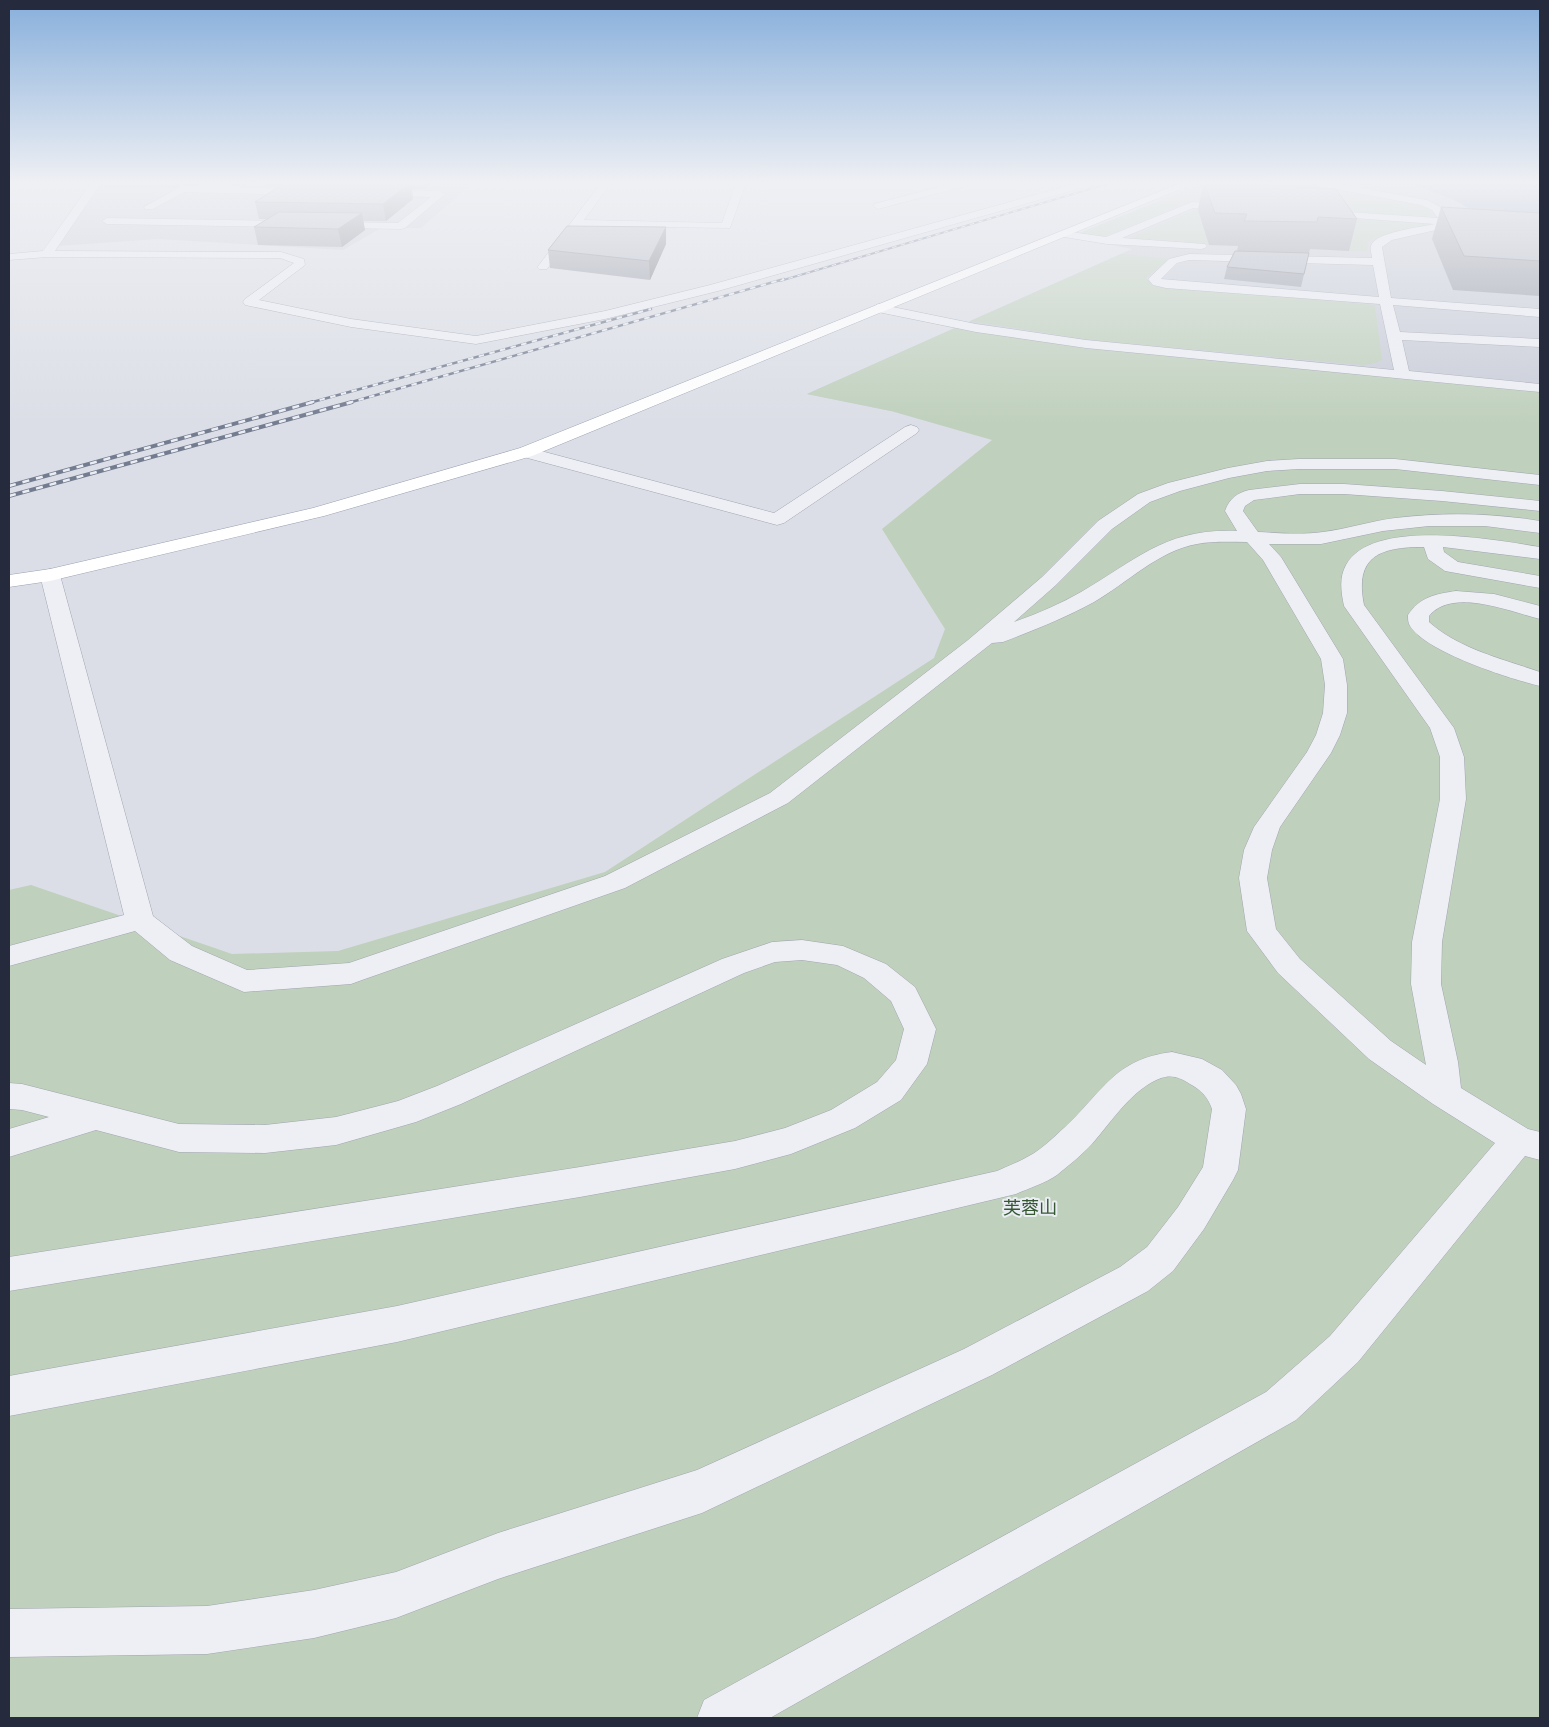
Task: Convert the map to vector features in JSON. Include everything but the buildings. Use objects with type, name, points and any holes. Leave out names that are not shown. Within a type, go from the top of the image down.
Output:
[{"type":"main road","points":[[9,581],[50,575],[318,512],[526,452],[990,264]]},
{"type":"street","points":[[299,264],[250,302],[351,324],[476,340],[605,315],[714,288],[801,264]]},
{"type":"street","points":[[543,267],[546,264]]},
{"type":"street","points":[[1170,264],[1154,279],[1157,282],[1386,303],[1540,314]]},
{"type":"street","points":[[1379,264],[1403,375]]},
{"type":"street","points":[[878,308],[976,328],[1077,343],[1540,388]]},
{"type":"street","points":[[1394,336],[1540,342]]},
{"type":"street","points":[[526,452],[777,519],[911,430]]},
{"type":"street","points":[[50,575],[140,920],[181,953],[244,982],[350,973],[615,882],[779,798],[976,645],[1049,581],[1075,553],[1113,519],[1144,498],[1174,487],[1228,473],[1267,466],[1337,463],[1395,464],[1540,480]]},
{"type":"street","points":[[722,1718],[1282,1406],[1344,1349],[1529,1143],[1445,1095],[1380,1050],[1289,966],[1262,931],[1253,878],[1258,850],[1267,827],[1319,753],[1328,735],[1335,712],[1336,685],[1332,659],[1271,557],[1252,537],[1234,511],[1237,503],[1249,495],[1275,491],[1344,490],[1484,499],[1540,506]]},
{"type":"street","points":[[976,645],[1035,622],[1088,597],[1170,546],[1188,540],[1222,535],[1290,540],[1321,538],[1420,520],[1490,521],[1540,527]]},
{"type":"street","points":[[1445,1095],[1442,1062],[1426,984],[1427,942],[1453,800],[1452,757],[1442,728],[1354,606],[1351,589],[1356,563],[1369,552],[1385,545],[1404,541],[1472,544],[1540,554]]},
{"type":"street","points":[[1432,541],[1435,555],[1452,567],[1540,582]]},
{"type":"street","points":[[1540,613],[1504,603],[1447,597],[1426,604],[1418,615],[1419,624],[1435,638],[1499,665],[1540,679]]},
{"type":"street","points":[[9,956],[140,920]]},
{"type":"street","points":[[9,1096],[22,1097],[179,1138],[265,1139],[336,1131],[404,1113],[449,1095],[733,966],[772,952],[802,950],[843,956],[874,971],[904,994],[920,1029],[911,1064],[889,1091],[842,1120],[791,1140],[735,1155],[561,1185],[9,1274]]},
{"type":"street","points":[[9,1396],[397,1324],[1003,1184],[1043,1166],[1078,1136],[1121,1088],[1140,1074],[1158,1066],[1172,1064],[1190,1068],[1210,1079],[1224,1094],[1229,1109],[1220,1170],[1191,1218],[1160,1258],[1134,1279],[978,1362],[702,1491],[498,1556],[396,1595],[314,1614],[207,1630],[9,1633]]},
{"type":"street","points":[[9,1143],[93,1117]]},
{"type":"shaded area","points":[[1099,264],[1540,264],[1540,453],[891,411],[807,394]]},
{"type":"green space","points":[[1099,264],[1164,264],[1146,278],[1151,283],[1375,305],[1382,360],[1364,365],[1090,340],[970,321]]},
{"type":"green space","name":"芙蓉山","points":[[957,327],[1082,348],[1540,392],[1540,1718],[9,1718],[9,890],[31,885],[232,954],[338,951],[605,872],[934,658],[945,629],[882,529],[992,440],[891,411],[807,394]]},
{"type":"railway","points":[[780,281],[839,264]]},
{"type":"railway","points":[[348,403],[784,279]]},
{"type":"railway","points":[[309,403],[651,309]]},
{"type":"railway","points":[[9,486],[313,402]]},
{"type":"railway","points":[[9,496],[352,402]]}]
